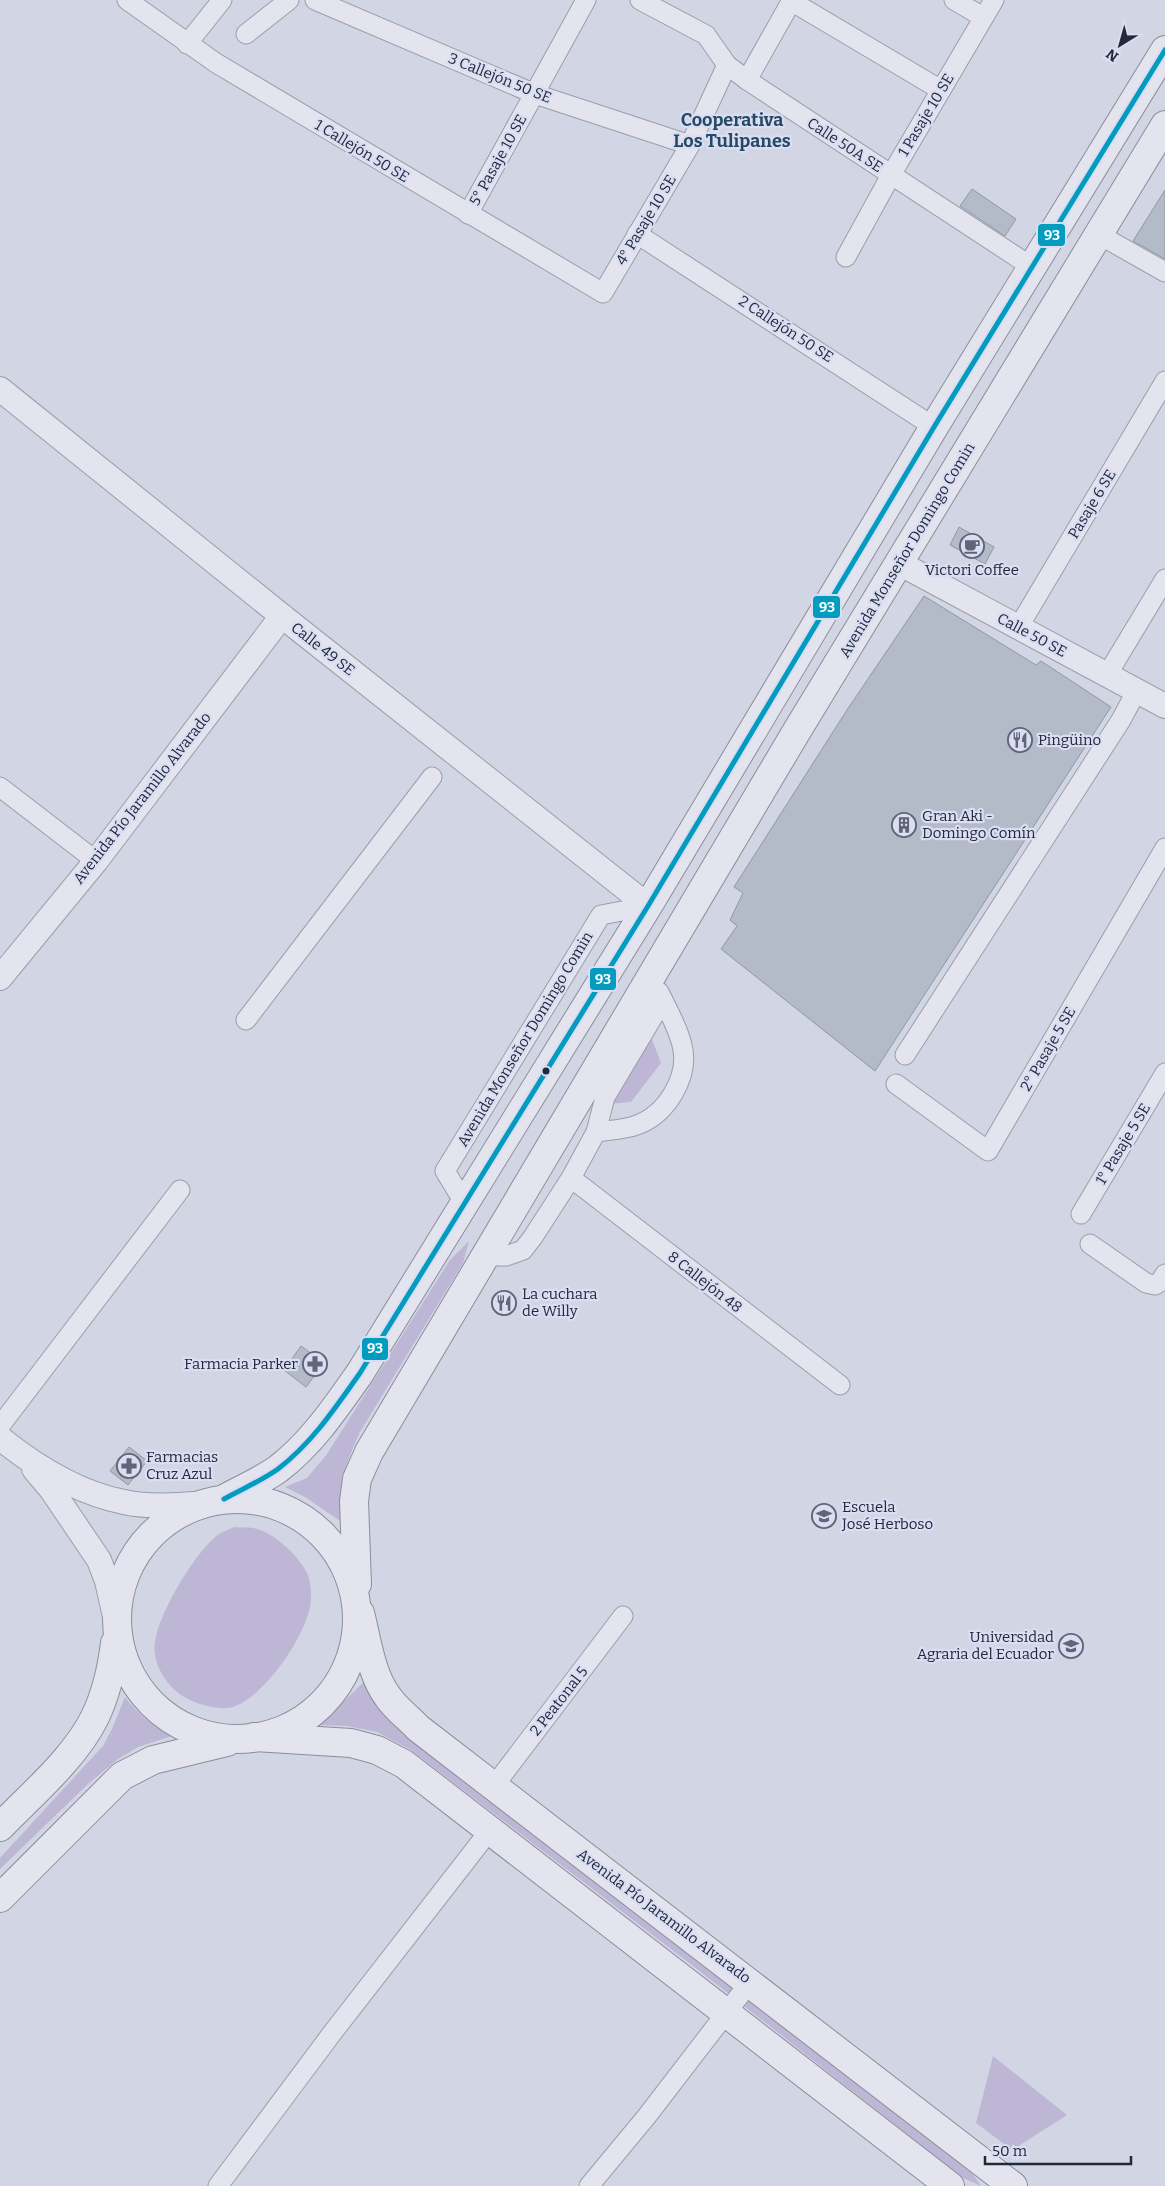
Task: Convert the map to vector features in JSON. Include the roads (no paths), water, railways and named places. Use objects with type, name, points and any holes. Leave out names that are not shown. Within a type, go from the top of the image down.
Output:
[{"type":"main road","points":[[0,1827],[65,1760],[89,1729],[105,1691],[112,1664],[120,1599],[127,1578],[151,1540],[168,1524],[187,1512],[216,1501],[277,1470],[308,1441],[332,1414],[360,1373],[648,906],[934,427],[1165,50]]},
{"type":"main road","name":"Avenida Monseñor Domingo Comin","points":[[360,1613],[354,1501],[357,1479],[369,1452],[434,1340],[486,1256],[657,988],[899,563],[1165,125]]},
{"type":"main road","points":[[216,1501],[245,1498],[266,1502],[286,1508],[305,1518],[322,1531],[336,1547],[348,1564],[357,1584]]},
{"type":"main road","points":[[0,1898],[122,1776],[153,1760],[278,1729],[300,1717],[319,1702],[335,1682],[348,1661],[356,1638],[360,1613]]},
{"type":"main road","name":"Avenida Pío Jaramillo Alvarado","points":[[360,1613],[375,1670],[388,1698],[418,1728],[1013,2186]]},
{"type":"main road","points":[[115,1630],[121,1662],[129,1680],[146,1702],[163,1717],[183,1729],[210,1738],[246,1738],[351,1744],[377,1750],[404,1764],[950,2186]]},
{"type":"street","name":"1 Callejón 50 SE","points":[[127,0],[187,44],[468,214],[603,293]]},
{"type":"street","points":[[187,44],[222,0]]},
{"type":"street","points":[[246,34],[289,0]]},
{"type":"street","name":"3 Callejón 50 SE","points":[[315,0],[535,94],[690,145]]},
{"type":"street","name":"5° Pasaje 10 SE","points":[[468,214],[586,0]]},
{"type":"street","name":"Calle 50A SE","points":[[640,0],[706,35],[727,65],[747,80],[1032,267]]},
{"type":"street","points":[[954,0],[984,18]]},
{"type":"street","name":"1 Pasaje 10 SE","points":[[846,257],[891,175],[994,0]]},
{"type":"street","points":[[747,80],[792,1],[941,90]]},
{"type":"street","name":"4° Pasaje 10 SE","points":[[603,293],[690,145],[727,65]]},
{"type":"street","name":"2 Callejón 50 SE","points":[[637,234],[934,427]]},
{"type":"street","points":[[1098,234],[1165,272]]},
{"type":"street","name":"Pasaje 6 SE","points":[[1018,628],[1165,382]]},
{"type":"street","name":"Calle 49 SE","points":[[0,389],[282,616],[648,906]]},
{"type":"street","name":"Calle 50 SE","points":[[899,563],[1165,706]]},
{"type":"street","points":[[1107,675],[1165,579]]},
{"type":"street","name":"Avenida Pío Jaramillo Alvarado","points":[[0,978],[96,861],[282,616]]},
{"type":"street","points":[[905,1055],[1121,720],[1137,690]]},
{"type":"street","points":[[246,1020],[432,777]]},
{"type":"street","points":[[0,787],[96,861]]},
{"type":"street","name":"2° Pasaje 5 SE","points":[[896,1084],[988,1151],[1165,848]]},
{"type":"street","points":[[596,1132],[622,1129],[639,1124],[658,1112],[674,1092],[684,1064],[682,1044],[657,988]]},
{"type":"street","name":"Avenida Monseñor Domingo Comin","points":[[486,1256],[506,1256],[523,1250],[571,1178],[596,1132],[605,1097],[657,988]]},
{"type":"street","name":"1° Pasaje 5 SE","points":[[1081,1214],[1165,1074]]},
{"type":"street","name":"8 Callejón 48","points":[[571,1178],[840,1385]]},
{"type":"street","points":[[0,1426],[180,1190]]},
{"type":"street","points":[[1090,1244],[1146,1283],[1155,1285],[1163,1278]]},
{"type":"street","points":[[0,1438],[25,1458],[58,1478],[93,1493],[125,1503],[169,1505],[216,1501]]},
{"type":"street","points":[[25,1458],[51,1489],[96,1554],[107,1581],[115,1630]]},
{"type":"street","name":"2 Peatonal 5","points":[[494,1786],[623,1616]]},
{"type":"street","points":[[218,2186],[333,2032],[490,1830]]},
{"type":"street","points":[[589,2186],[647,2116],[750,1982]]},
{"type":"place","name":"Victori Coffee","points":[[972,546]]},
{"type":"place","name":"Pingüino","points":[[1020,740]]},
{"type":"place","name":"Gran Aki - Domingo Comín","points":[[904,825]]},
{"type":"place","name":"La cuchara de Willy","points":[[504,1303]]},
{"type":"place","name":"Farmacia Parker","points":[[315,1364]]},
{"type":"place","name":"Farmacias Cruz Azul","points":[[129,1466]]},
{"type":"place","name":"Escuela José Herboso","points":[[824,1516]]},
{"type":"place","name":"Universidad Agraria del Ecuador","points":[[1071,1646]]},
{"type":"district","name":"Cooperativa Los Tulipanes","points":[[732,130]]}]
